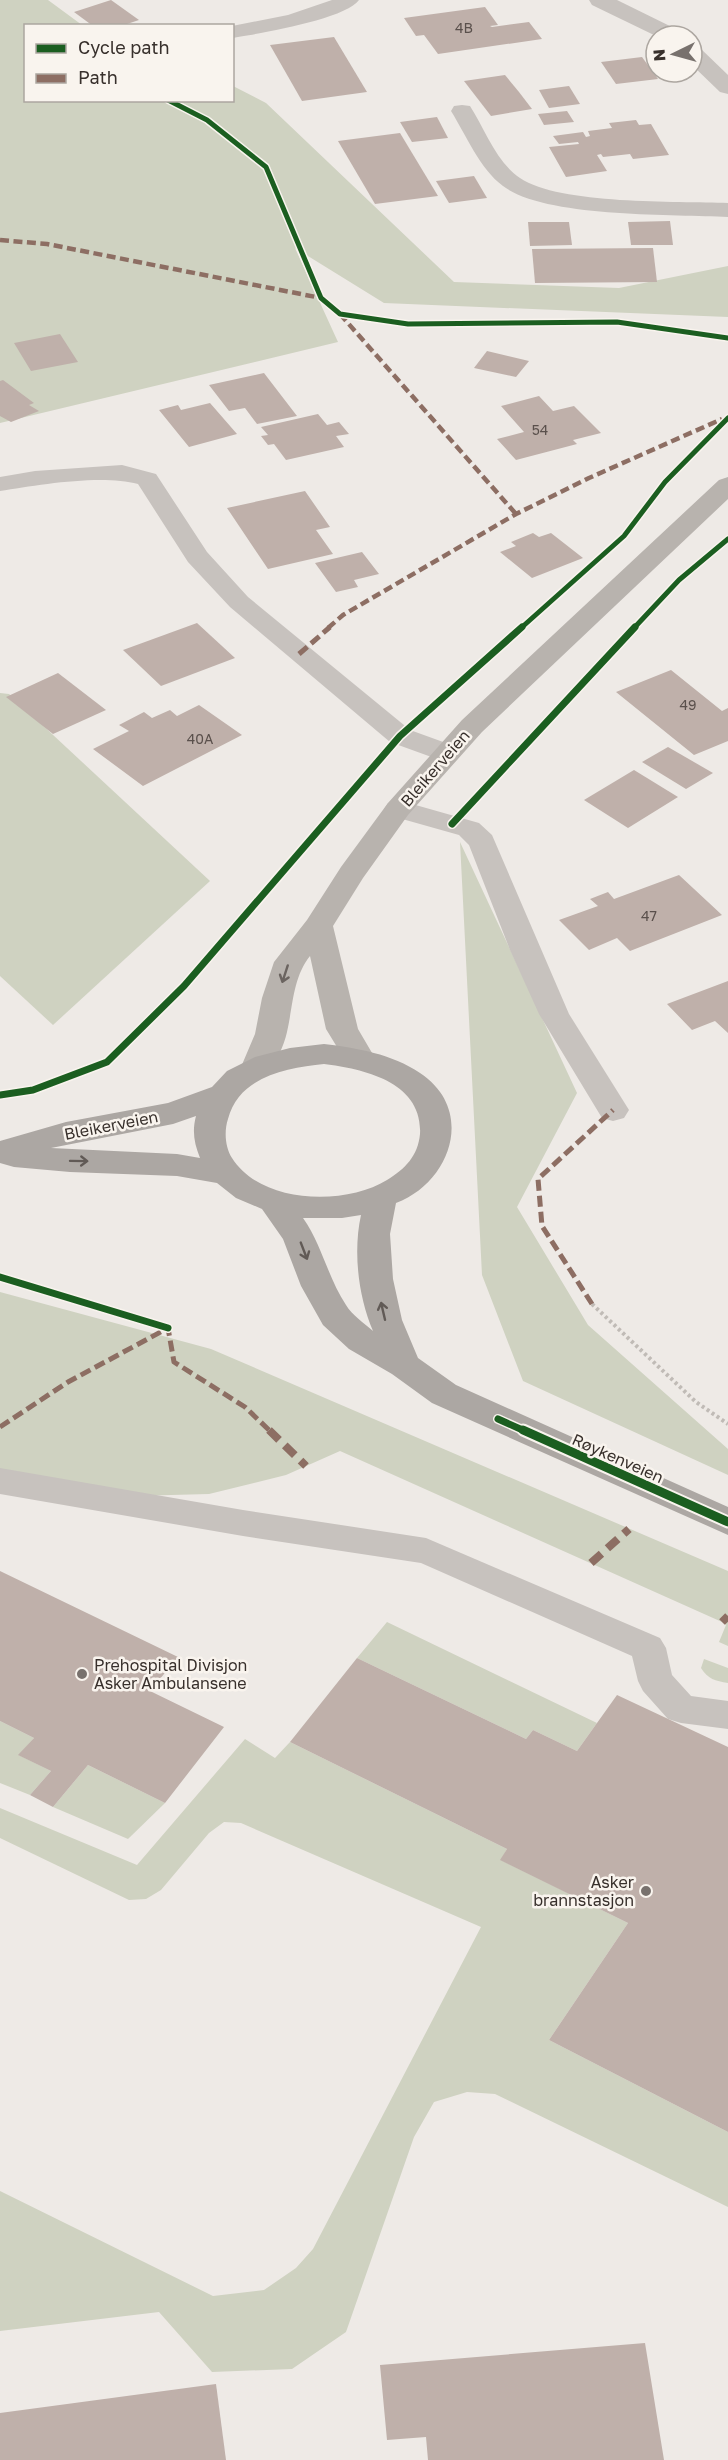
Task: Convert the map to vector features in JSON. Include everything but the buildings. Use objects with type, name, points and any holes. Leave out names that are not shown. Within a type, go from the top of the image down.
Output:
[{"type":"main road","name":"Bleikerveien","points":[[398,809],[472,726],[728,484]]},
{"type":"main road","points":[[258,1067],[271,1034],[277,998],[289,962],[318,926],[351,874],[398,809]]},
{"type":"main road","points":[[318,926],[342,1029],[359,1058]]},
{"type":"main road","points":[[313,1055],[359,1058],[387,1067],[412,1082],[428,1100],[436,1121],[436,1143],[426,1164],[408,1183],[381,1197],[347,1207],[309,1208],[274,1202],[248,1190],[227,1174],[214,1156],[208,1135],[211,1114],[222,1095],[237,1080],[258,1067],[290,1057],[313,1055]]},
{"type":"main road","name":"Bleikerveien","points":[[0,1153],[66,1133],[173,1113],[222,1095]]},
{"type":"main road","name":"Bleikerveien","points":[[0,1153],[70,1161],[177,1165],[227,1174]]},
{"type":"main road","points":[[381,1197],[373,1234],[376,1279],[385,1320],[404,1365]]},
{"type":"main road","name":"Røykenveien","points":[[274,1202],[299,1237],[318,1286],[335,1316],[361,1340],[404,1365],[444,1394],[728,1522]]},
{"type":"street","points":[[600,0],[648,24]]},
{"type":"street","points":[[704,64],[728,87]]},
{"type":"street","name":"Bleikerveien","points":[[398,809],[469,829],[482,841],[525,950],[554,1014],[613,1110]]},
{"type":"lane","points":[[234,32],[273,25],[335,7],[349,0]]},
{"type":"lane","points":[[462,111],[502,173],[520,188],[536,194],[560,200],[588,203],[728,210]]},
{"type":"lane","points":[[0,484],[35,478],[122,472],[147,479],[197,557],[240,602],[400,736],[447,753]]},
{"type":"lane","points":[[0,1481],[243,1523],[426,1551],[648,1648],[656,1681],[681,1709],[728,1715]]},
{"type":"path","points":[[592,1304],[696,1402],[728,1424]]},
{"type":"green space","points":[[0,0],[48,0],[81,24],[24,24],[24,102],[234,102],[234,87],[266,103],[454,282],[619,288],[728,266],[728,317],[384,303],[295,248],[338,342],[0,423]]},
{"type":"green space","points":[[0,693],[9,694],[210,881],[53,1025],[0,976]]},
{"type":"green space","points":[[460,842],[577,1093],[517,1207],[588,1325],[728,1449],[728,1475],[523,1381],[482,1275]]},
{"type":"green space","points":[[0,1292],[211,1349],[728,1571],[728,1646],[719,1642],[726,1625],[722,1622],[340,1451],[286,1475],[209,1494],[133,1496],[0,1471]]},
{"type":"green space","points":[[387,1622],[597,1723],[577,1751],[533,1730],[526,1739],[357,1658]]},
{"type":"green space","points":[[704,1659],[728,1668],[728,1683],[706,1675],[701,1668]]},
{"type":"green space","points":[[0,1721],[34,1738],[19,1755],[51,1771],[30,1795],[0,1783]]},
{"type":"green space","points":[[245,1739],[275,1758],[290,1742],[507,1849],[501,1860],[628,1923],[549,2040],[728,2132],[728,2207],[495,2094],[467,2092],[434,2102],[414,2137],[346,2332],[292,2369],[212,2372],[159,2312],[0,2331],[0,2191],[213,2296],[264,2290],[296,2268],[313,2249],[481,1927],[241,1823],[224,1822],[209,1833],[161,1890],[146,1899],[129,1900],[0,1838],[0,1808],[137,1865]]},
{"type":"green space","points":[[88,1765],[165,1803],[128,1839],[53,1807]]},
{"type":"marked path","points":[[0,240],[47,244],[321,298]]},
{"type":"marked path","points":[[340,314],[516,514]]},
{"type":"marked path","points":[[299,654],[343,615],[516,514],[589,478],[722,419]]},
{"type":"marked path","points":[[592,1304],[542,1226],[538,1179],[613,1110]]},
{"type":"marked path","points":[[0,1427],[68,1382],[168,1328],[174,1362],[245,1407],[306,1466]]},
{"type":"marked path","points":[[591,1563],[629,1529]]},
{"type":"marked path","points":[[722,1622],[728,1616]]},
{"type":"cycle path","points":[[172,102],[207,120],[266,167],[321,298],[340,314],[408,324],[617,322],[728,338]]},
{"type":"cycle path","points":[[0,1095],[33,1090],[107,1062],[184,986],[400,736],[624,536],[665,482],[728,418]]},
{"type":"cycle path","points":[[452,824],[679,580],[728,539]]},
{"type":"cycle path","points":[[0,1277],[168,1328]]},
{"type":"cycle path","points":[[498,1419],[728,1522]]},
{"type":"place","name":"Prehospital Divisjon Asker Ambulansene","points":[[82,1674]]},
{"type":"place","name":"Asker brannstasjon","points":[[646,1891]]}]
